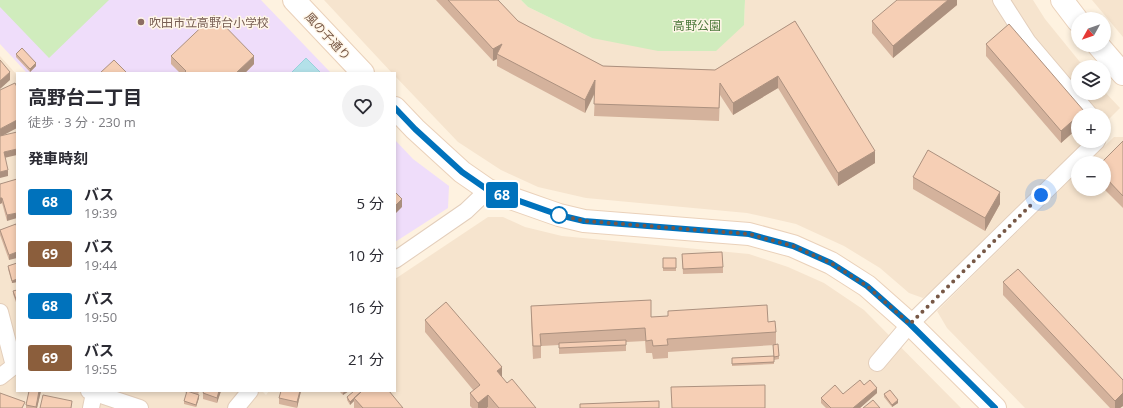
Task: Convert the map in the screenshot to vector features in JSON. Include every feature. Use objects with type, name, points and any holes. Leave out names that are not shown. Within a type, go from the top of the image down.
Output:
[{"type":"street","name":"風の子通り","points":[[294,0],[362,72]]},
{"type":"street","points":[[1001,0],[1028,42],[1084,108]]},
{"type":"street","points":[[1062,0],[1072,12]]},
{"type":"street","points":[[1104,52],[1123,74]]},
{"type":"street","points":[[396,109],[415,129],[462,172],[488,190],[559,215],[584,221],[749,234],[793,246],[831,263],[867,286],[910,324],[995,408]]},
{"type":"street","points":[[877,363],[910,324],[1090,148]]},
{"type":"street","points":[[396,259],[466,211],[488,190]]},
{"type":"street","points":[[0,312],[15,366],[0,378]]},
{"type":"street","points":[[236,408],[249,392]]},
{"type":"street","points":[[91,397],[140,408]]},
{"type":"shaded area","name":"吹田市立高野台小学校","points":[[0,0],[261,0],[330,72],[26,72],[0,44]]},
{"type":"shaded area","points":[[324,0],[521,0],[528,7],[592,38],[744,25],[745,0],[1033,0],[1045,19],[1078,60],[1071,60],[1071,100],[1111,100],[1111,98],[1120,108],[1111,117],[1111,108],[1071,108],[1071,148],[1080,148],[949,278],[923,298],[909,293],[880,268],[844,246],[796,224],[747,213],[586,198],[538,187],[501,170],[458,142],[396,77],[396,72],[391,72]]},
{"type":"shaded area","points":[[1092,0],[1123,0],[1123,37],[1111,23],[1111,12],[1102,12]]},
{"type":"shaded area","points":[[0,56],[16,74],[16,392],[263,392],[266,395],[268,392],[396,392],[396,278],[488,217],[503,217],[525,227],[562,236],[749,254],[788,267],[824,283],[864,310],[961,408],[0,408]]},
{"type":"shaded area","points":[[1114,137],[1123,137],[1123,408],[1025,408],[947,328],[937,311],[1071,179],[1071,196],[1111,196],[1111,156],[1094,156],[1103,148],[1111,148],[1111,140]]},
{"type":"shaded area","points":[[396,141],[413,159],[449,186],[448,208],[396,241]]},
{"type":"green space","points":[[0,0],[109,0],[49,58],[0,7]]},
{"type":"green space","name":"高野公園","points":[[521,0],[745,0],[744,25],[716,51],[658,51],[592,38],[528,7]]},
{"type":"water","points":[[306,58],[320,72],[292,72]]},
{"type":"building","points":[[448,0],[498,0],[518,21],[603,66],[715,70],[795,21],[875,151],[838,173],[778,76],[733,103],[720,83],[719,108],[594,104],[595,80],[585,100],[497,54],[502,44],[493,49]]},
{"type":"building","points":[[897,0],[948,0],[893,46],[872,21]]},
{"type":"building","points":[[214,15],[254,56],[237,72],[185,72],[186,71],[171,56]]},
{"type":"building","points":[[1009,24],[1071,96],[1071,100],[1075,100],[1081,108],[1071,108],[1071,122],[1061,131],[986,44]]},
{"type":"building","points":[[22,48],[36,63],[30,69],[16,54]]},
{"type":"building","points":[[0,60],[10,72],[0,81]]},
{"type":"building","points":[[114,60],[126,72],[101,72]]},
{"type":"building","points":[[15,83],[16,85],[16,121],[0,129],[0,90]]},
{"type":"building","points":[[16,132],[16,149],[4,152],[8,170],[0,172],[0,136]]},
{"type":"building","points":[[1123,141],[1123,196],[1111,183],[1111,156],[1108,156]]},
{"type":"building","points":[[928,150],[1000,192],[985,218],[913,177]]},
{"type":"building","points":[[16,179],[16,213],[7,215],[2,198],[0,198],[0,184]]},
{"type":"building","points":[[396,193],[402,199],[396,205]]},
{"type":"building","points":[[16,224],[16,252],[9,255],[0,230]]},
{"type":"building","points":[[722,252],[723,267],[683,269],[682,254]]},
{"type":"building","points":[[663,258],[676,258],[676,268],[663,268]]},
{"type":"building","points":[[16,263],[16,279],[12,281],[8,266]]},
{"type":"building","points":[[1018,269],[1123,380],[1123,393],[1115,401],[1003,282]]},
{"type":"building","points":[[16,290],[16,299],[13,291]]},
{"type":"building","points":[[651,300],[651,317],[668,316],[668,311],[767,305],[768,322],[775,321],[776,332],[667,339],[668,345],[653,346],[652,340],[646,341],[645,328],[540,334],[541,346],[533,346],[531,306]]},
{"type":"building","points":[[446,302],[502,367],[497,371],[507,383],[512,379],[536,408],[499,408],[488,395],[478,403],[470,393],[480,385],[425,320]]},
{"type":"building","points":[[626,340],[626,345],[559,348],[559,343]]},
{"type":"building","points":[[778,344],[779,356],[774,357],[773,345]]},
{"type":"building","points":[[774,356],[774,362],[732,364],[732,358]]},
{"type":"building","points":[[860,380],[864,385],[870,380],[877,388],[853,408],[831,408],[821,398],[835,385],[843,394]]},
{"type":"building","points":[[765,385],[765,408],[672,408],[671,387]]},
{"type":"building","points":[[890,390],[898,400],[892,405],[884,394]]},
{"type":"building","points":[[29,392],[39,392],[36,407],[26,405]]},
{"type":"building","points":[[187,392],[199,395],[196,405],[184,401]]},
{"type":"building","points":[[204,392],[219,392],[217,398]]},
{"type":"building","points":[[281,392],[300,392],[297,402],[279,398]]},
{"type":"building","points":[[353,392],[361,392],[350,402],[347,397]]},
{"type":"building","points":[[361,392],[390,392],[403,408],[363,408],[354,398]]},
{"type":"building","points":[[0,393],[25,402],[22,408],[0,408]]},
{"type":"building","points":[[43,395],[72,401],[71,408],[40,408]]},
{"type":"building","points":[[873,400],[880,408],[863,408]]},
{"type":"building","points":[[659,401],[659,408],[580,408],[580,404]]},
{"type":"bus line","name":"68","points":[[396,109],[415,129],[462,172],[488,190],[559,215],[584,221],[749,234],[793,246],[831,263],[867,286],[910,324],[995,408]]},
{"type":"place","name":"吹田市立高野台小学校","points":[[141,22]]},
{"type":"route","points":[[559,215],[584,221],[749,234],[793,246],[831,263],[867,286],[910,324],[1041,195]]}]
